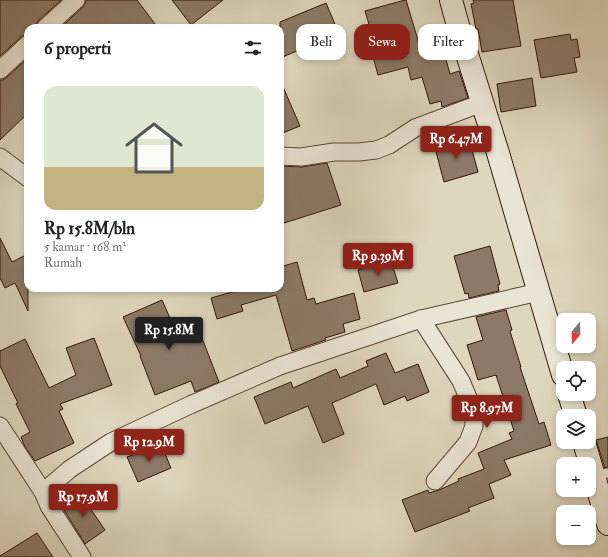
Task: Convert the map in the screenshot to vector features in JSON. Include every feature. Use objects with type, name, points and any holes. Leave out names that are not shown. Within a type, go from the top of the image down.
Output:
[{"type":"street","points":[[49,24],[76,0]]},
{"type":"street","points":[[451,0],[559,361]]},
{"type":"street","points":[[0,70],[24,48]]},
{"type":"street","points":[[284,156],[301,157],[334,152],[376,150],[390,145],[415,128],[482,103]]},
{"type":"street","points":[[0,157],[24,175]]},
{"type":"street","points":[[43,492],[70,469],[111,442],[190,405],[280,366],[421,319],[539,292]]},
{"type":"street","points":[[421,319],[461,381],[474,414],[474,426],[468,442],[435,481]]},
{"type":"street","points":[[0,426],[43,492],[49,506],[82,557]]},
{"type":"street","points":[[588,449],[601,475],[608,524]]},
{"type":"building","points":[[0,0],[61,0],[38,21],[37,24],[24,24],[24,35],[0,56]]},
{"type":"building","points":[[86,0],[137,0],[155,24],[64,24],[83,7]]},
{"type":"building","points":[[172,0],[223,0],[192,24],[190,24]]},
{"type":"building","points":[[406,0],[418,40],[418,60],[446,60],[450,74],[459,71],[468,98],[442,107],[441,101],[430,104],[422,77],[411,80],[408,67],[378,75],[374,60],[410,60],[410,24],[369,24],[365,11]]},
{"type":"building","points":[[473,0],[513,0],[521,46],[482,52],[478,24],[475,24],[471,4],[474,3]]},
{"type":"building","points":[[326,3],[335,24],[296,24],[296,51],[284,56],[284,24],[280,24],[280,22]]},
{"type":"building","points":[[570,34],[571,40],[577,39],[580,57],[574,58],[577,72],[541,78],[534,40]]},
{"type":"building","points":[[24,62],[24,117],[0,140],[0,80],[7,77]]},
{"type":"building","points":[[532,78],[536,106],[501,112],[497,84]]},
{"type":"building","points":[[284,89],[300,126],[284,132]]},
{"type":"building","points":[[469,139],[478,172],[444,182],[435,148]]},
{"type":"building","points":[[327,163],[341,205],[284,223],[284,166],[302,167]]},
{"type":"building","points":[[0,238],[12,262],[24,256],[24,292],[28,292],[28,311],[15,283],[5,288],[0,278]]},
{"type":"building","points":[[490,246],[500,284],[498,285],[499,291],[469,298],[468,293],[465,294],[454,256]]},
{"type":"building","points":[[391,261],[398,283],[364,292],[358,270]]},
{"type":"building","points":[[297,262],[307,300],[314,298],[316,304],[354,293],[360,319],[343,324],[345,332],[292,351],[276,295],[241,305],[243,311],[217,319],[211,298],[232,292],[284,292],[284,266]]},
{"type":"building","points":[[162,300],[180,341],[200,333],[219,382],[195,392],[191,381],[155,395],[141,356],[123,317]]},
{"type":"building","points":[[506,310],[520,367],[539,424],[544,422],[551,445],[504,460],[511,475],[489,484],[494,498],[468,508],[470,511],[415,532],[402,500],[428,490],[429,493],[439,490],[459,481],[458,479],[484,469],[478,453],[512,439],[509,433],[514,431],[496,375],[478,380],[467,345],[483,340],[476,317]]},
{"type":"building","points":[[94,338],[112,385],[60,404],[63,409],[59,411],[74,443],[35,461],[25,447],[21,437],[30,432],[0,366],[0,351],[25,339],[49,388],[76,375],[66,348]]},
{"type":"building","points":[[386,353],[395,373],[418,364],[429,392],[407,401],[405,396],[384,405],[376,384],[332,403],[344,434],[323,443],[308,406],[265,424],[254,397],[291,382],[293,388],[336,369],[340,378],[368,366],[366,361]]},
{"type":"building","points":[[608,437],[608,467],[605,468],[596,440]]},
{"type":"building","points":[[161,444],[171,468],[138,482],[127,457]]},
{"type":"building","points":[[79,492],[105,530],[85,544],[61,505]]},
{"type":"building","points":[[37,533],[53,557],[0,557],[0,556]]}]
